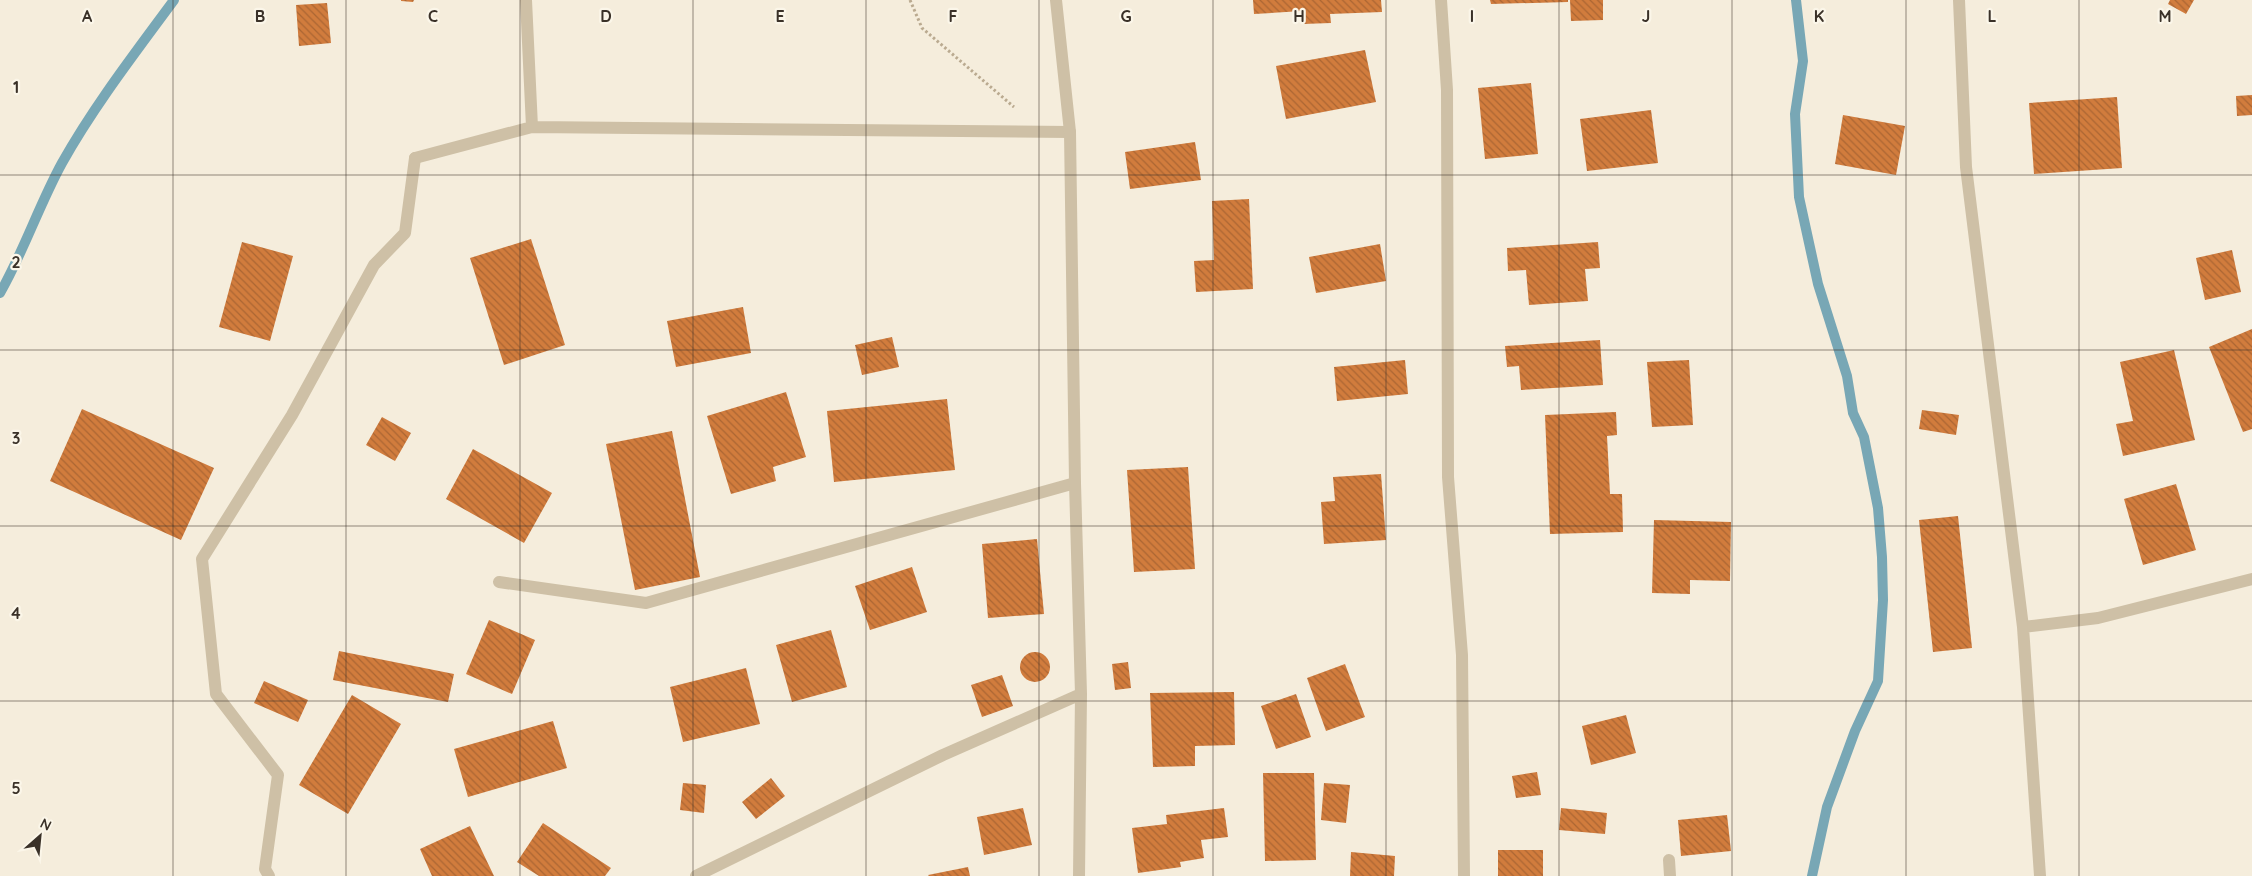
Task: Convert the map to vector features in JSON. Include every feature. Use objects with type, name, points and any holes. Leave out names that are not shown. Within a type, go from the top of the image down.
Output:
[{"type":"street","points":[[526,0],[532,126]]},
{"type":"street","points":[[1056,0],[1070,132],[1075,483],[1081,694],[1079,876]]},
{"type":"street","points":[[1441,0],[1447,90],[1448,477],[1462,655],[1464,876]]},
{"type":"street","points":[[1959,0],[1966,167],[2023,627],[2040,876]]},
{"type":"street","points":[[269,876],[266,869],[278,775],[216,694],[202,559],[292,414],[374,266],[405,233],[415,158],[532,126],[1070,132]]},
{"type":"street","points":[[499,582],[646,603],[1075,483]]},
{"type":"street","points":[[2023,627],[2098,618],[2252,579]]},
{"type":"street","points":[[696,876],[943,755],[1081,694]]},
{"type":"street","points":[[1669,860],[1670,876]]},
{"type":"path","points":[[910,0],[922,28],[1016,108],[1019,132]]},
{"type":"building","points":[[401,0],[414,0],[413,2]]},
{"type":"building","points":[[1253,0],[1381,0],[1382,12],[1330,14],[1331,23],[1303,24],[1302,11],[1254,14]]},
{"type":"building","points":[[1490,0],[1568,0],[1568,2],[1491,4]]},
{"type":"building","points":[[1570,0],[1603,0],[1603,20],[1571,21]]},
{"type":"building","points":[[2170,0],[2194,0],[2186,14],[2168,4]]},
{"type":"building","points":[[327,3],[331,43],[299,46],[296,5]]},
{"type":"building","points":[[1365,50],[1376,102],[1286,119],[1276,66]]},
{"type":"building","points":[[1531,83],[1538,154],[1485,159],[1478,88]]},
{"type":"building","points":[[2252,95],[2252,115],[2237,116],[2236,96]]},
{"type":"building","points":[[2117,97],[2122,168],[2034,174],[2029,103]]},
{"type":"building","points":[[1651,110],[1658,163],[1587,171],[1580,119]]},
{"type":"building","points":[[1843,115],[1905,126],[1896,175],[1835,164]]},
{"type":"building","points":[[1195,142],[1201,180],[1130,189],[1125,152]]},
{"type":"building","points":[[1249,199],[1253,289],[1196,292],[1194,261],[1214,260],[1212,201]]},
{"type":"building","points":[[531,239],[565,345],[504,365],[470,258]]},
{"type":"building","points":[[242,242],[293,256],[270,341],[219,327]]},
{"type":"building","points":[[1598,242],[1600,268],[1585,269],[1588,301],[1529,305],[1526,270],[1508,271],[1507,248]]},
{"type":"building","points":[[1380,244],[1386,281],[1316,293],[1309,257]]},
{"type":"building","points":[[2232,250],[2241,292],[2205,300],[2196,258]]},
{"type":"building","points":[[743,307],[751,353],[676,367],[667,321]]},
{"type":"building","points":[[2252,329],[2252,429],[2243,432],[2209,347]]},
{"type":"building","points":[[892,337],[899,367],[862,375],[855,345]]},
{"type":"building","points":[[1600,340],[1603,385],[1521,390],[1519,366],[1507,367],[1505,346]]},
{"type":"building","points":[[2174,350],[2195,440],[2123,456],[2116,424],[2133,421],[2120,362]]},
{"type":"building","points":[[1405,360],[1408,394],[1337,401],[1334,367]]},
{"type":"building","points":[[1689,360],[1693,425],[1652,427],[1647,362]]},
{"type":"building","points":[[786,392],[806,457],[773,467],[776,481],[731,494],[707,416]]},
{"type":"building","points":[[947,399],[955,470],[834,482],[827,411]]},
{"type":"building","points":[[82,409],[214,468],[181,540],[50,481]]},
{"type":"building","points":[[1922,410],[1959,415],[1956,435],[1919,429]]},
{"type":"building","points":[[1616,412],[1617,435],[1607,436],[1610,494],[1622,494],[1623,532],[1550,534],[1545,415]]},
{"type":"building","points":[[382,417],[411,433],[395,461],[366,445]]},
{"type":"building","points":[[672,431],[700,577],[635,590],[606,444]]},
{"type":"building","points":[[473,449],[552,493],[524,543],[446,499]]},
{"type":"building","points":[[1188,467],[1195,569],[1134,572],[1127,470]]},
{"type":"building","points":[[1381,474],[1386,540],[1324,544],[1321,502],[1335,501],[1333,477]]},
{"type":"building","points":[[2176,484],[2196,550],[2143,565],[2124,499]]},
{"type":"building","points":[[1958,516],[1972,648],[1933,652],[1919,520]]},
{"type":"building","points":[[1654,520],[1731,522],[1730,581],[1690,580],[1690,594],[1652,593]]},
{"type":"building","points":[[1037,539],[1044,614],[988,618],[982,544]]},
{"type":"building","points":[[912,567],[927,612],[870,630],[855,586]]},
{"type":"building","points":[[489,620],[535,640],[512,694],[466,674]]},
{"type":"building","points":[[831,630],[847,687],[792,702],[776,645]]},
{"type":"building","points":[[339,651],[454,674],[448,702],[333,680]]},
{"type":"building","points":[[1035,652],[1046,656],[1050,667],[1046,678],[1035,682],[1024,678],[1020,667],[1024,656]]},
{"type":"building","points":[[1128,662],[1131,688],[1115,690],[1112,664]]},
{"type":"building","points":[[1345,664],[1365,717],[1326,731],[1307,678]]},
{"type":"building","points":[[746,668],[760,724],[683,742],[670,687]]},
{"type":"building","points":[[1002,675],[1013,706],[982,717],[971,685]]},
{"type":"building","points":[[264,681],[308,700],[298,722],[254,703]]},
{"type":"building","points":[[1234,692],[1235,745],[1195,746],[1195,766],[1153,767],[1150,693]]},
{"type":"building","points":[[1296,694],[1311,737],[1276,749],[1261,706]]},
{"type":"building","points":[[352,695],[401,724],[348,814],[299,785]]},
{"type":"building","points":[[1626,715],[1636,753],[1591,765],[1582,726]]},
{"type":"building","points":[[553,721],[567,768],[468,797],[454,749]]},
{"type":"building","points":[[1537,772],[1541,795],[1516,798],[1512,776]]},
{"type":"building","points":[[1263,773],[1314,773],[1316,860],[1265,861]]},
{"type":"building","points":[[771,778],[785,796],[756,819],[742,802]]},
{"type":"building","points":[[683,783],[706,785],[704,813],[680,810]]},
{"type":"building","points":[[1324,783],[1350,785],[1346,823],[1321,820]]},
{"type":"building","points":[[1023,808],[1032,845],[984,855],[977,817]]},
{"type":"building","points":[[1224,808],[1228,837],[1201,840],[1204,858],[1180,862],[1181,867],[1138,873],[1132,828],[1167,824],[1166,815]]},
{"type":"building","points":[[1561,808],[1607,813],[1605,834],[1559,830]]},
{"type":"building","points":[[1727,815],[1731,851],[1681,856],[1678,820]]},
{"type":"building","points":[[543,823],[611,868],[605,876],[539,876],[517,862]]},
{"type":"building","points":[[470,826],[494,876],[432,876],[420,849]]},
{"type":"building","points":[[1498,850],[1543,850],[1543,876],[1498,876]]},
{"type":"building","points":[[1351,852],[1395,856],[1394,876],[1350,876]]},
{"type":"building","points":[[968,867],[970,876],[928,875]]},
{"type":"waterway","points":[[0,293],[17,261],[54,179],[74,142],[115,80],[174,0]]},
{"type":"waterway","points":[[1796,0],[1803,61],[1795,114],[1799,197],[1818,284],[1847,376],[1853,413],[1864,437],[1878,508],[1883,600],[1878,681],[1855,731],[1827,807],[1812,876]]}]
